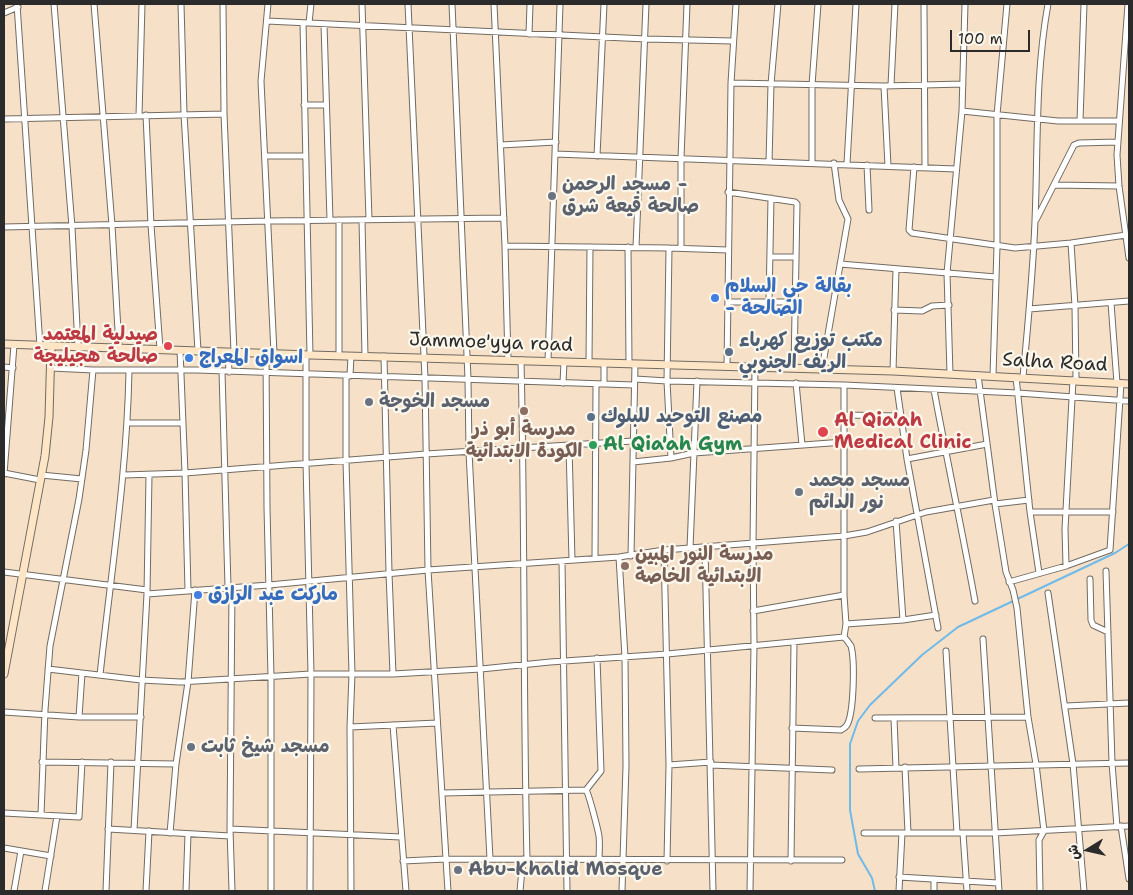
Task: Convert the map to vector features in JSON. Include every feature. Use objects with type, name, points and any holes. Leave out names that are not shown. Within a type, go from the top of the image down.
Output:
[{"type":"main road","name":"Jammoe'yya road","points":[[4,344],[978,375]]},
{"type":"main road","points":[[4,674],[48,432],[51,346]]},
{"type":"main road","name":"Salha Road","points":[[978,375],[1129,384]]},
{"type":"street","points":[[54,4],[72,226],[78,347]]},
{"type":"street","points":[[94,4],[112,225],[119,348]]},
{"type":"street","points":[[139,116],[142,4]]},
{"type":"street","points":[[181,4],[184,114],[198,351]]},
{"type":"street","points":[[223,4],[224,114],[230,222],[231,352],[229,372]]},
{"type":"street","points":[[268,4],[261,81],[274,353]]},
{"type":"street","points":[[310,891],[311,674],[306,463],[305,374],[308,355],[304,106],[306,23],[311,4]]},
{"type":"street","points":[[362,4],[369,219]]},
{"type":"street","points":[[408,4],[425,378],[428,570],[448,891]]},
{"type":"street","points":[[452,4],[468,379],[469,452],[488,791],[490,860]]},
{"type":"street","points":[[494,4],[504,218],[508,360]]},
{"type":"street","points":[[529,34],[530,4]]},
{"type":"street","points":[[548,361],[560,4]]},
{"type":"street","points":[[596,156],[604,4]]},
{"type":"street","points":[[636,248],[646,4]]},
{"type":"street","points":[[681,248],[681,158],[687,4]]},
{"type":"street","points":[[727,367],[730,84],[736,4]]},
{"type":"street","points":[[769,162],[771,84],[778,4]]},
{"type":"street","points":[[812,162],[812,84],[818,4]]},
{"type":"street","points":[[847,164],[856,4]]},
{"type":"street","points":[[891,85],[895,4]]},
{"type":"street","points":[[924,4],[925,168]]},
{"type":"street","points":[[950,374],[947,273],[962,111],[965,4]]},
{"type":"street","points":[[993,376],[997,246],[997,115],[1007,4]]},
{"type":"street","points":[[1040,573],[1030,512],[1018,393],[1029,309],[1035,223],[1037,119],[1042,42],[1048,4]]},
{"type":"street","points":[[1080,121],[1084,4]]},
{"type":"street","points":[[1128,4],[1117,142],[1119,186],[1129,258]]},
{"type":"street","points":[[4,13],[17,6],[40,346]]},
{"type":"street","points":[[267,21],[529,34],[733,41]]},
{"type":"street","points":[[324,24],[330,220]]},
{"type":"street","points":[[730,84],[884,86],[963,84]]},
{"type":"street","points":[[884,86],[888,166]]},
{"type":"street","points":[[304,106],[326,105]]},
{"type":"street","points":[[962,111],[1037,119],[1119,121]]},
{"type":"street","points":[[4,119],[224,114]]},
{"type":"street","points":[[146,115],[150,225],[160,349]]},
{"type":"street","points":[[501,145],[556,142]]},
{"type":"street","points":[[1035,223],[1070,150],[1075,144],[1117,142]]},
{"type":"street","points":[[555,154],[812,162],[956,169]]},
{"type":"street","points":[[265,156],[305,156]]},
{"type":"street","points":[[822,369],[848,219],[839,200],[834,163]]},
{"type":"street","points":[[868,165],[869,210]]},
{"type":"street","points":[[914,167],[909,232],[914,234],[1015,248],[1071,243],[1126,235]]},
{"type":"street","points":[[1054,185],[1119,186]]},
{"type":"street","points":[[728,192],[795,202],[797,204],[794,368]]},
{"type":"street","points":[[769,302],[771,198]]},
{"type":"street","points":[[4,228],[307,220],[504,218]]},
{"type":"street","points":[[338,220],[339,355]]},
{"type":"street","points":[[362,220],[365,356]]},
{"type":"street","points":[[1066,566],[1066,511],[1075,380],[1075,306],[1071,243]]},
{"type":"street","points":[[505,246],[728,250]]},
{"type":"street","points":[[589,362],[590,247]]},
{"type":"street","points":[[628,247],[632,364],[635,378],[631,556]]},
{"type":"street","points":[[669,248],[669,366],[667,381],[671,458]]},
{"type":"street","points":[[770,257],[795,257]]},
{"type":"street","points":[[840,264],[996,277]]},
{"type":"street","points":[[892,371],[896,268]]},
{"type":"street","points":[[1029,309],[1129,301]]},
{"type":"street","points":[[728,302],[794,302]]},
{"type":"street","points":[[1009,582],[1066,566],[1110,550],[1120,401],[1111,303]]},
{"type":"street","points":[[894,310],[922,310],[932,306],[949,305]]},
{"type":"street","points":[[14,345],[4,474],[41,478],[82,479]]},
{"type":"street","points":[[180,350],[188,590]]},
{"type":"street","points":[[266,353],[271,677],[270,891]]},
{"type":"street","points":[[351,356],[348,376],[346,461],[352,674],[350,727],[351,891]]},
{"type":"street","points":[[384,356],[393,674]]},
{"type":"street","points":[[520,891],[525,860],[526,791],[523,564],[524,449],[521,360]]},
{"type":"street","points":[[563,382],[564,362]]},
{"type":"street","points":[[604,363],[604,384]]},
{"type":"street","points":[[750,891],[754,645],[755,367]]},
{"type":"street","points":[[4,368],[13,368]]},
{"type":"street","points":[[51,368],[129,371],[222,371],[634,385]]},
{"type":"street","points":[[41,815],[44,715],[50,646],[64,581],[82,479],[93,370]]},
{"type":"street","points":[[100,675],[124,475],[129,371]]},
{"type":"street","points":[[222,371],[224,470],[230,587],[230,836],[232,891]]},
{"type":"street","points":[[978,375],[1006,572],[1017,608],[1028,717],[1036,764],[1044,831],[1039,840],[1040,891]]},
{"type":"street","points":[[635,378],[667,381],[796,383],[1018,393],[1129,402]]},
{"type":"street","points":[[690,548],[697,381]]},
{"type":"street","points":[[796,383],[802,445]]},
{"type":"street","points":[[595,558],[596,384]]},
{"type":"street","points":[[792,728],[841,730],[846,727],[852,703],[853,672],[851,648],[844,636],[846,624],[844,595],[844,385]]},
{"type":"street","points":[[898,388],[900,416],[907,459],[938,628]]},
{"type":"street","points":[[934,390],[958,505],[975,601]]},
{"type":"street","points":[[844,415],[900,416]]},
{"type":"street","points":[[128,423],[183,423]]},
{"type":"street","points":[[124,475],[185,473],[426,454],[633,441]]},
{"type":"street","points":[[633,462],[671,458],[694,453],[844,442]]},
{"type":"street","points":[[907,459],[945,450],[987,444]]},
{"type":"street","points":[[569,446],[572,560]]},
{"type":"street","points":[[134,830],[147,592],[149,475]]},
{"type":"street","points":[[4,572],[64,581],[110,585],[147,592],[269,585],[389,573],[631,556],[664,550],[844,536],[867,532],[917,514],[958,505],[1029,500]]},
{"type":"street","points":[[1030,512],[1113,512]]},
{"type":"street","points":[[896,521],[904,620]]},
{"type":"street","points":[[705,548],[713,891]]},
{"type":"street","points":[[664,550],[669,765],[667,861]]},
{"type":"street","points":[[619,557],[625,657],[626,766],[622,891]]},
{"type":"street","points":[[562,561],[567,891]]},
{"type":"street","points":[[1106,571],[1112,763],[1119,826],[1129,879]]},
{"type":"street","points":[[1090,579],[1090,620],[1093,625],[1108,632]]},
{"type":"street","points":[[170,833],[176,764],[188,682],[195,590]]},
{"type":"street","points":[[1048,593],[1066,706],[1084,891]]},
{"type":"street","points":[[753,611],[844,595]]},
{"type":"street","points":[[846,624],[936,616]]},
{"type":"street","points":[[48,669],[142,680],[188,682],[311,674],[393,674],[667,654],[707,649],[794,643],[844,636]]},
{"type":"street","points":[[983,639],[998,891]]},
{"type":"street","points":[[791,861],[794,643]]},
{"type":"street","points":[[946,651],[949,717],[967,891]]},
{"type":"street","points":[[586,790],[601,771],[597,658]]},
{"type":"street","points":[[79,717],[82,673]]},
{"type":"street","points":[[1066,706],[1129,703]]},
{"type":"street","points":[[4,712],[79,717],[141,717]]},
{"type":"street","points":[[875,718],[1028,717]]},
{"type":"street","points":[[894,718],[896,768]]},
{"type":"street","points":[[350,727],[437,723]]},
{"type":"street","points":[[393,725],[406,891]]},
{"type":"street","points":[[42,762],[176,764]]},
{"type":"street","points":[[4,813],[77,818],[80,815],[82,762]]},
{"type":"street","points":[[106,891],[111,762]]},
{"type":"street","points":[[859,769],[1129,763]]},
{"type":"street","points":[[669,765],[711,764],[832,770]]},
{"type":"street","points":[[899,891],[905,833],[905,767]]},
{"type":"street","points":[[442,793],[586,790]]},
{"type":"street","points":[[586,790],[589,795],[599,836],[599,861]]},
{"type":"street","points":[[45,891],[58,816]]},
{"type":"street","points":[[864,833],[995,833],[1129,826]]},
{"type":"street","points":[[108,828],[230,836]]},
{"type":"street","points":[[230,829],[401,837]]},
{"type":"street","points":[[146,891],[149,831]]},
{"type":"street","points":[[186,891],[188,834]]},
{"type":"street","points":[[4,848],[51,856]]},
{"type":"street","points":[[15,891],[21,851]]},
{"type":"street","points":[[403,861],[446,859],[599,861],[842,860]]},
{"type":"street","points":[[899,877],[998,883]]},
{"type":"street","points":[[934,879],[934,891]]},
{"type":"waterway","points":[[875,891],[872,878],[858,854],[850,810],[850,744],[858,721],[870,705],[922,655],[958,627],[1115,553],[1129,544]]},
{"type":"place","name":"مسجد الرحمن - صالحة قيعة شرق","points":[[552,196]]},
{"type":"place","name":"بقالة حي السلام - الصالحة","points":[[715,298]]},
{"type":"place","name":"صيدلية المعتمد صالحة هجيليجة","points":[[168,346]]},
{"type":"place","name":"مكتب توزيع كهرباء الريف الجنوبي","points":[[729,352]]},
{"type":"place","name":"اسواق المعراج","points":[[189,358]]},
{"type":"place","name":"مسجد الخوجة","points":[[369,402]]},
{"type":"place","name":"مدرسة أبو ذر الكودة الابتدائية","points":[[524,411]]},
{"type":"place","name":"مصنع التوحيد للبلوك","points":[[591,417]]},
{"type":"place","name":"Al Qia'ah Medical Clinic","points":[[823,432]]},
{"type":"place","name":"Al Qia'ah Gym","points":[[593,445]]},
{"type":"place","name":"مسجد محمد نور الدائم","points":[[799,492]]},
{"type":"place","name":"مدرسة النور المبين الابتدائية الخاصة","points":[[625,566]]},
{"type":"place","name":"ماركت عبد الرازق","points":[[198,595]]},
{"type":"place","name":"مسجد شيخ ثابت","points":[[191,747]]},
{"type":"place","name":"Abu-Khalid Mosque","points":[[458,870]]}]
